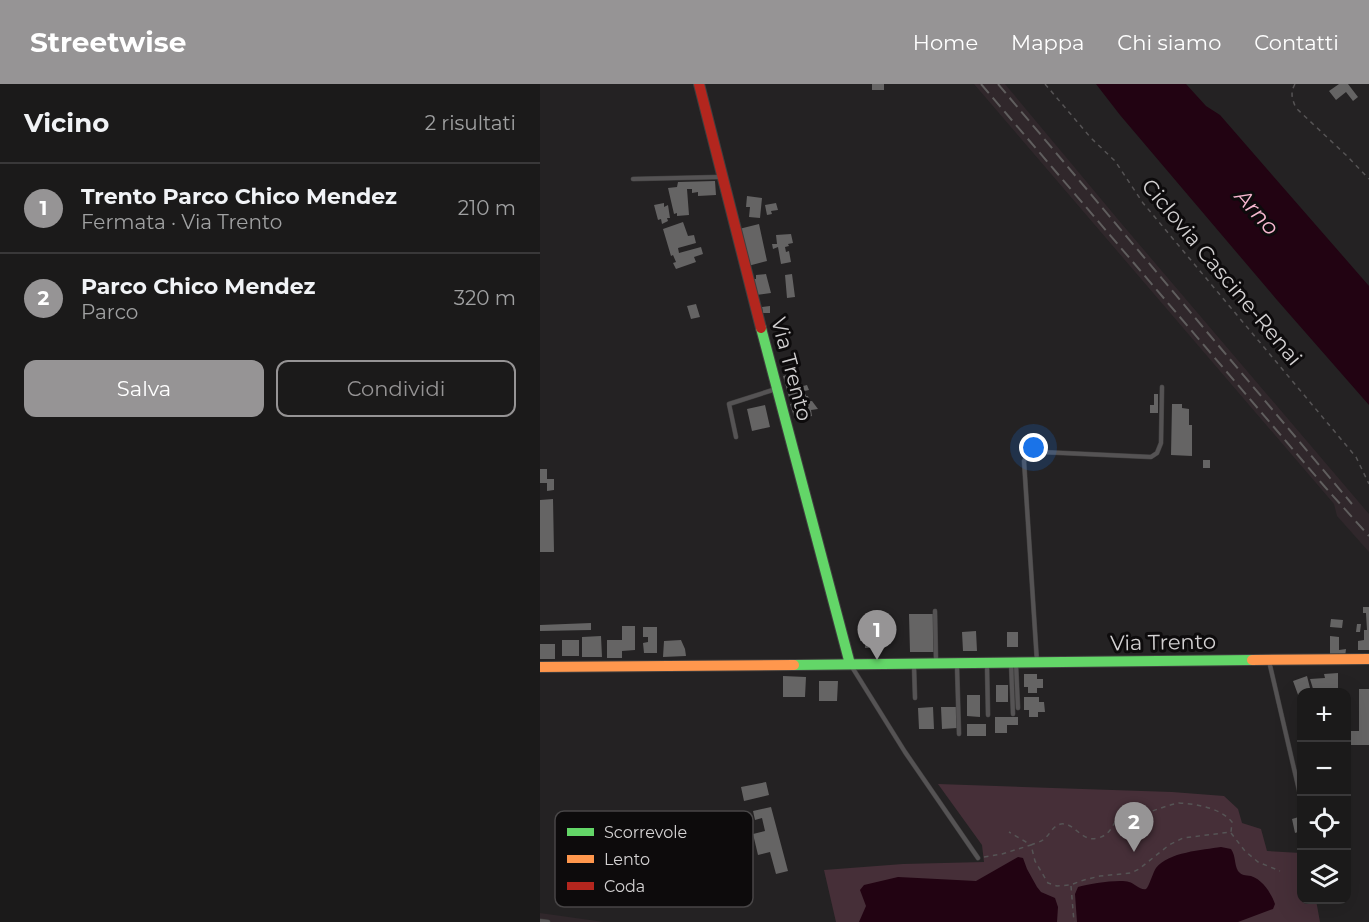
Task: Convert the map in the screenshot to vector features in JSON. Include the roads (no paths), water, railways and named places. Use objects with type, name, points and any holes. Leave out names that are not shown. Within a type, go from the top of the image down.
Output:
[{"type":"street","name":"Via Trento","points":[[699,84],[850,664]]},
{"type":"street","name":"Via Trento","points":[[540,667],[1369,659]]},
{"type":"lane","points":[[633,179],[722,177]]},
{"type":"lane","points":[[1037,662],[1024,461],[1026,456],[1041,452],[1151,457],[1157,453],[1161,443],[1162,387]]},
{"type":"lane","points":[[736,437],[729,404],[777,389]]},
{"type":"lane","points":[[935,611],[936,663]]},
{"type":"lane","points":[[1268,660],[1300,796]]},
{"type":"lane","points":[[914,663],[915,698]]},
{"type":"lane","points":[[956,663],[959,734]]},
{"type":"lane","points":[[987,663],[988,715]]},
{"type":"lane","points":[[1014,663],[1018,708]]},
{"type":"lane","points":[[1013,714],[1014,663]]},
{"type":"lane","points":[[850,664],[910,761],[978,858]]},
{"type":"lane","points":[[540,921],[548,922]]},
{"type":"water","name":"Arno","points":[[1096,84],[1186,84],[1206,106],[1220,115],[1369,286],[1369,405],[1277,300]]},
{"type":"water","points":[[1221,847],[1231,849],[1239,873],[1255,878],[1266,887],[1275,904],[1273,909],[1238,922],[1077,922],[1075,894],[1078,887],[1124,881],[1146,889],[1156,868],[1169,858]]},
{"type":"water","points":[[1018,857],[1023,858],[1041,892],[1055,898],[1058,907],[1057,922],[859,922],[866,906],[860,890],[864,885],[898,877],[976,881]]},
{"type":"railway","points":[[981,84],[1369,536]]},
{"type":"railway","points":[[998,84],[1352,504]]},
{"type":"place","name":"Trento Parco Chico Mendez","points":[[877,660]]},
{"type":"place","name":"Parco Chico Mendez","points":[[1134,852]]}]
